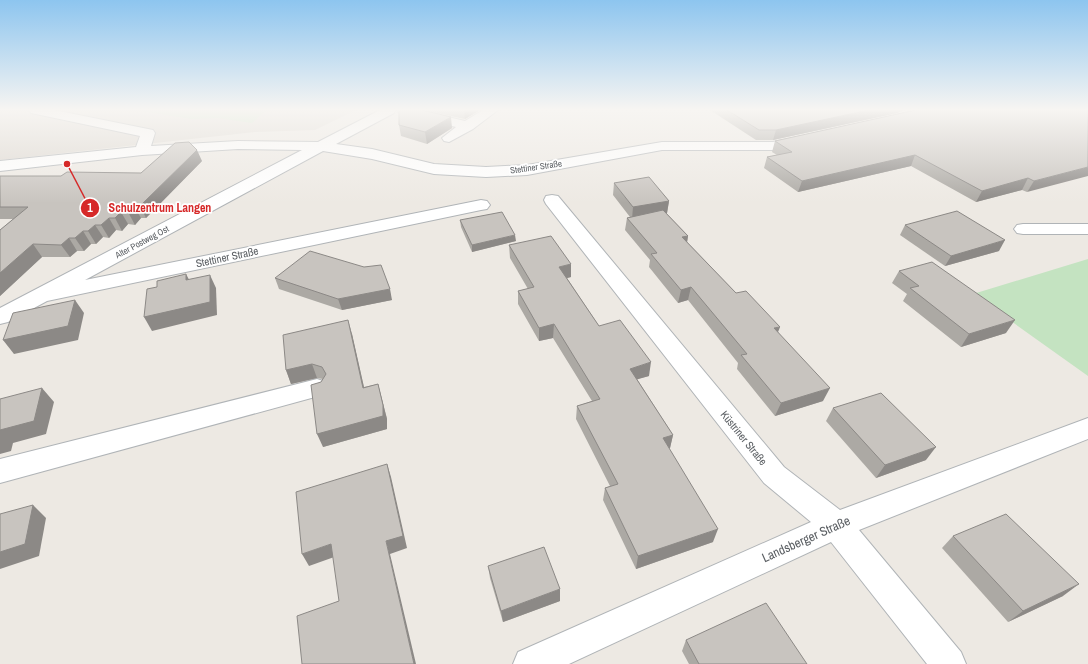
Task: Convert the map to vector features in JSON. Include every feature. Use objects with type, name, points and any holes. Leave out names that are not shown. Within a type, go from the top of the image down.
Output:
[{"type":"street","points":[[142,151],[145,141]]},
{"type":"street","name":"Alter Postweg Ost","points":[[0,317],[330,141]]},
{"type":"street","name":"Stettiner Straße","points":[[0,166],[142,151],[238,145],[320,146],[372,154],[434,169],[486,172],[527,170],[662,146],[773,146],[796,141]]},
{"type":"street","name":"Küstriner Straße","points":[[552,200],[774,475],[836,525],[949,664]]},
{"type":"street","name":"Stettiner Straße","points":[[43,295],[481,206]]},
{"type":"street","points":[[1023,229],[1088,229]]},
{"type":"street","points":[[0,471],[317,388]]},
{"type":"street","name":"Landsberger Straße","points":[[530,664],[836,525],[1088,428]]},
{"type":"shaded area","points":[[0,141],[173,141],[0,160]]},
{"type":"green space","points":[[1088,259],[1088,376],[973,294]]},
{"type":"building","points":[[775,141],[1088,141],[1088,167],[1034,181],[1028,178],[982,191],[915,155],[802,181],[767,157],[792,152]]},
{"type":"building","points":[[189,142],[197,150],[140,206],[134,206],[128,212],[121,212],[115,218],[109,218],[101,225],[95,225],[88,231],[83,231],[75,238],[69,238],[61,245],[33,244],[0,273],[0,230],[28,207],[0,207],[0,176],[61,176],[67,172],[141,173],[175,143]]},
{"type":"building","points":[[649,177],[669,201],[633,207],[614,183]]},
{"type":"building","points":[[663,210],[688,236],[682,237],[736,293],[746,291],[780,327],[774,328],[830,388],[781,403],[741,355],[747,354],[691,287],[681,290],[651,254],[657,253],[627,218]]},
{"type":"building","points":[[957,211],[1005,240],[951,256],[905,225]]},
{"type":"building","points":[[502,212],[515,235],[472,245],[460,220]]},
{"type":"building","points":[[551,236],[571,264],[559,267],[599,326],[620,320],[651,362],[630,369],[673,435],[663,438],[718,529],[638,556],[605,488],[618,484],[577,406],[600,399],[554,324],[539,328],[518,291],[534,287],[509,245]]},
{"type":"building","points":[[310,251],[364,267],[381,265],[390,289],[338,299],[275,278]]},
{"type":"building","points":[[932,262],[1015,320],[969,334],[910,288],[919,286],[899,271]]},
{"type":"building","points":[[186,274],[186,280],[210,275],[210,302],[144,317],[147,289],[157,287],[157,281]]},
{"type":"building","points":[[75,300],[68,326],[3,340],[13,313]]},
{"type":"building","points":[[348,320],[363,388],[378,384],[383,405],[383,416],[317,434],[311,385],[321,382],[326,374],[322,367],[312,364],[286,370],[283,335]]},
{"type":"building","points":[[42,388],[34,421],[0,430],[0,399]]},
{"type":"building","points":[[881,393],[936,447],[885,465],[833,408]]},
{"type":"building","points":[[387,464],[403,536],[386,541],[414,664],[302,664],[297,616],[339,601],[331,544],[302,554],[296,492]]},
{"type":"building","points":[[33,505],[25,544],[0,552],[0,514]]},
{"type":"building","points":[[1006,514],[1079,584],[1023,611],[953,536]]},
{"type":"building","points":[[544,547],[560,589],[501,611],[488,566]]},
{"type":"building","points":[[766,603],[807,664],[699,664],[686,640]]},
{"type":"place","name":"Schulzentrum Langen","points":[[67,164]]}]
